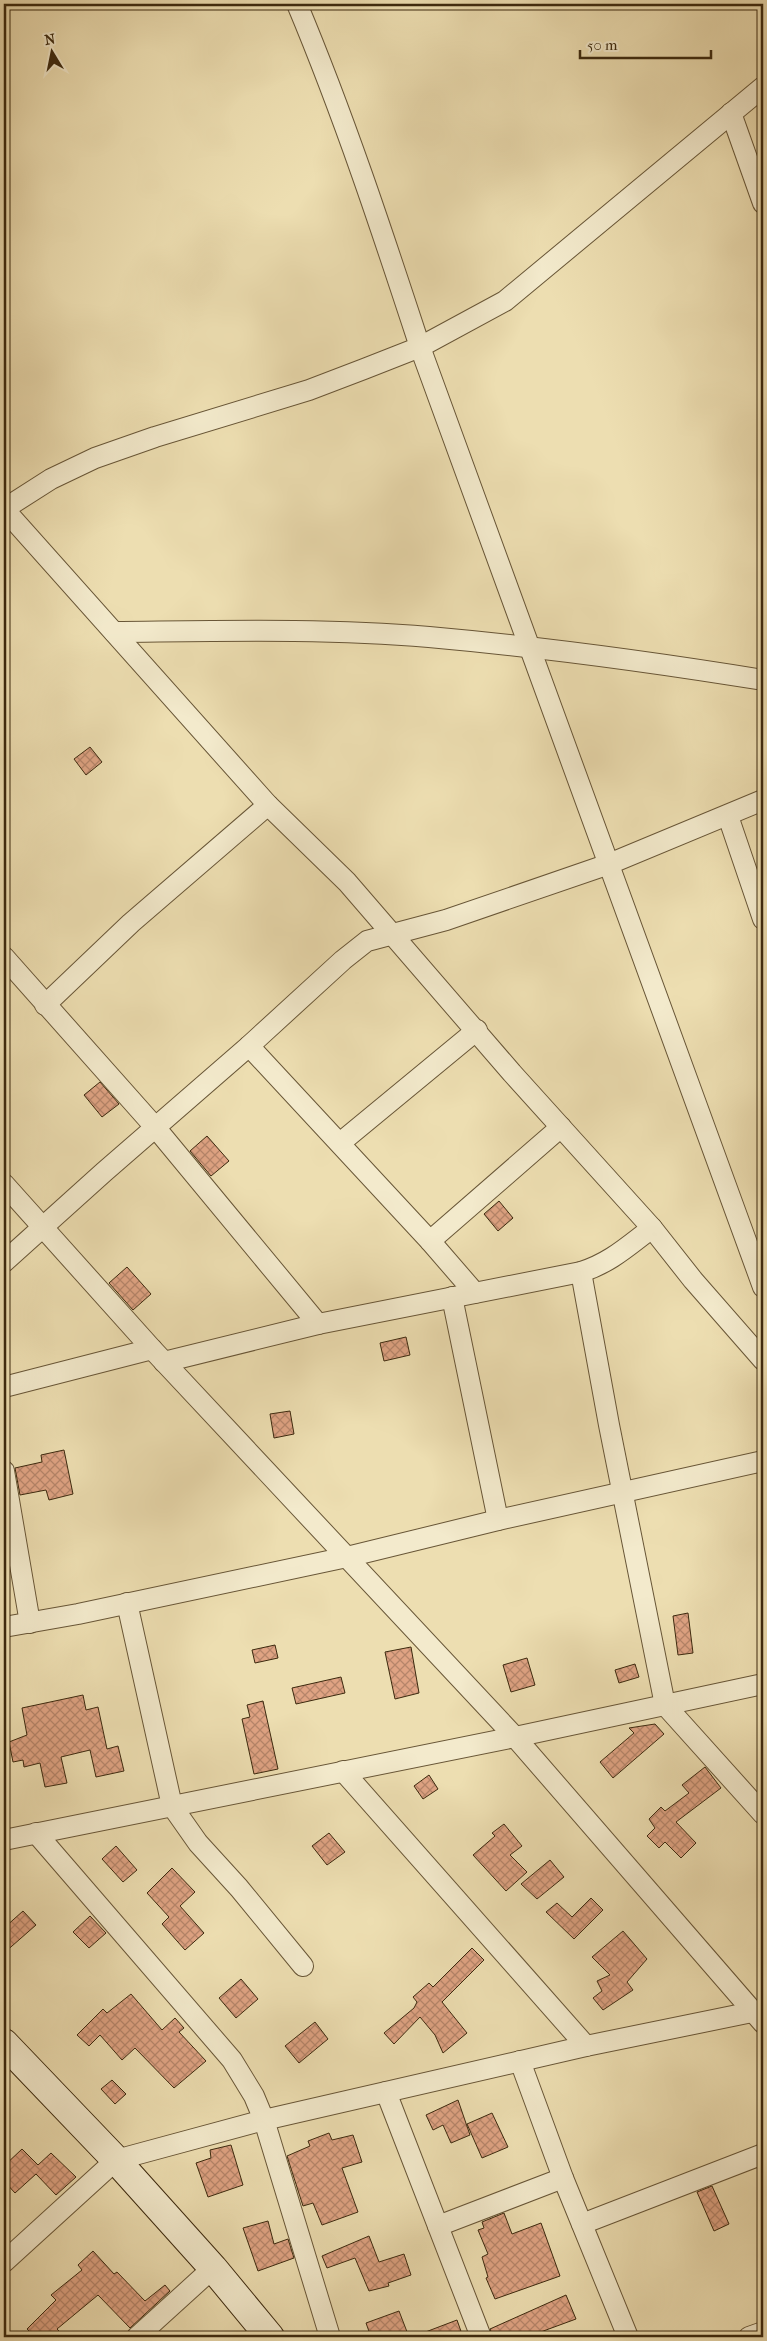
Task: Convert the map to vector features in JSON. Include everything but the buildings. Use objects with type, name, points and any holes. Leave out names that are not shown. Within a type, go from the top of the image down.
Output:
[{"type":"street","points":[[297,4],[322,63],[369,194],[420,347],[763,1287]]},
{"type":"street","points":[[763,87],[505,300],[420,347],[309,390],[155,436],[94,458],[51,478],[4,509],[268,805],[347,882],[652,1228],[693,1280],[763,1360]]},
{"type":"street","points":[[732,113],[763,203]]},
{"type":"street","points":[[114,632],[327,632],[427,637],[645,662],[763,680]]},
{"type":"street","points":[[4,1262],[357,948],[368,941],[446,920],[609,864],[763,800]]},
{"type":"street","points":[[45,1005],[131,923],[268,805]]},
{"type":"street","points":[[728,816],[763,919]]},
{"type":"street","points":[[4,957],[155,1127],[318,1324]]},
{"type":"street","points":[[340,1143],[477,1030]]},
{"type":"street","points":[[249,1046],[430,1241],[475,1293]]},
{"type":"street","points":[[430,1241],[561,1127]]},
{"type":"street","points":[[4,1184],[158,1355],[515,1737],[759,2015]]},
{"type":"street","points":[[4,1388],[158,1355],[581,1272],[600,1266],[612,1259],[652,1228]]},
{"type":"street","points":[[581,1272],[622,1493],[665,1705],[763,1814]]},
{"type":"street","points":[[452,1297],[498,1520]]},
{"type":"street","points":[[4,1627],[347,1557],[498,1520],[763,1461]]},
{"type":"street","points":[[4,1472],[30,1623]]},
{"type":"street","points":[[128,1603],[172,1806],[198,1843],[302,1966]]},
{"type":"street","points":[[4,1840],[515,1737],[763,1684]]},
{"type":"street","points":[[343,1771],[586,2046]]},
{"type":"street","points":[[36,1833],[232,2060],[254,2096],[264,2120],[330,2337]]},
{"type":"street","points":[[4,2262],[116,2160],[264,2120],[586,2046],[759,2015]]},
{"type":"street","points":[[6,2049],[116,2160],[213,2268],[270,2337]]},
{"type":"street","points":[[520,2062],[563,2178],[628,2337]]},
{"type":"street","points":[[386,2092],[481,2337]]},
{"type":"street","points":[[582,2224],[763,2154]]},
{"type":"street","points":[[438,2226],[563,2178]]},
{"type":"street","points":[[138,2337],[213,2268]]},
{"type":"street","points":[[749,2337],[763,2332]]}]
